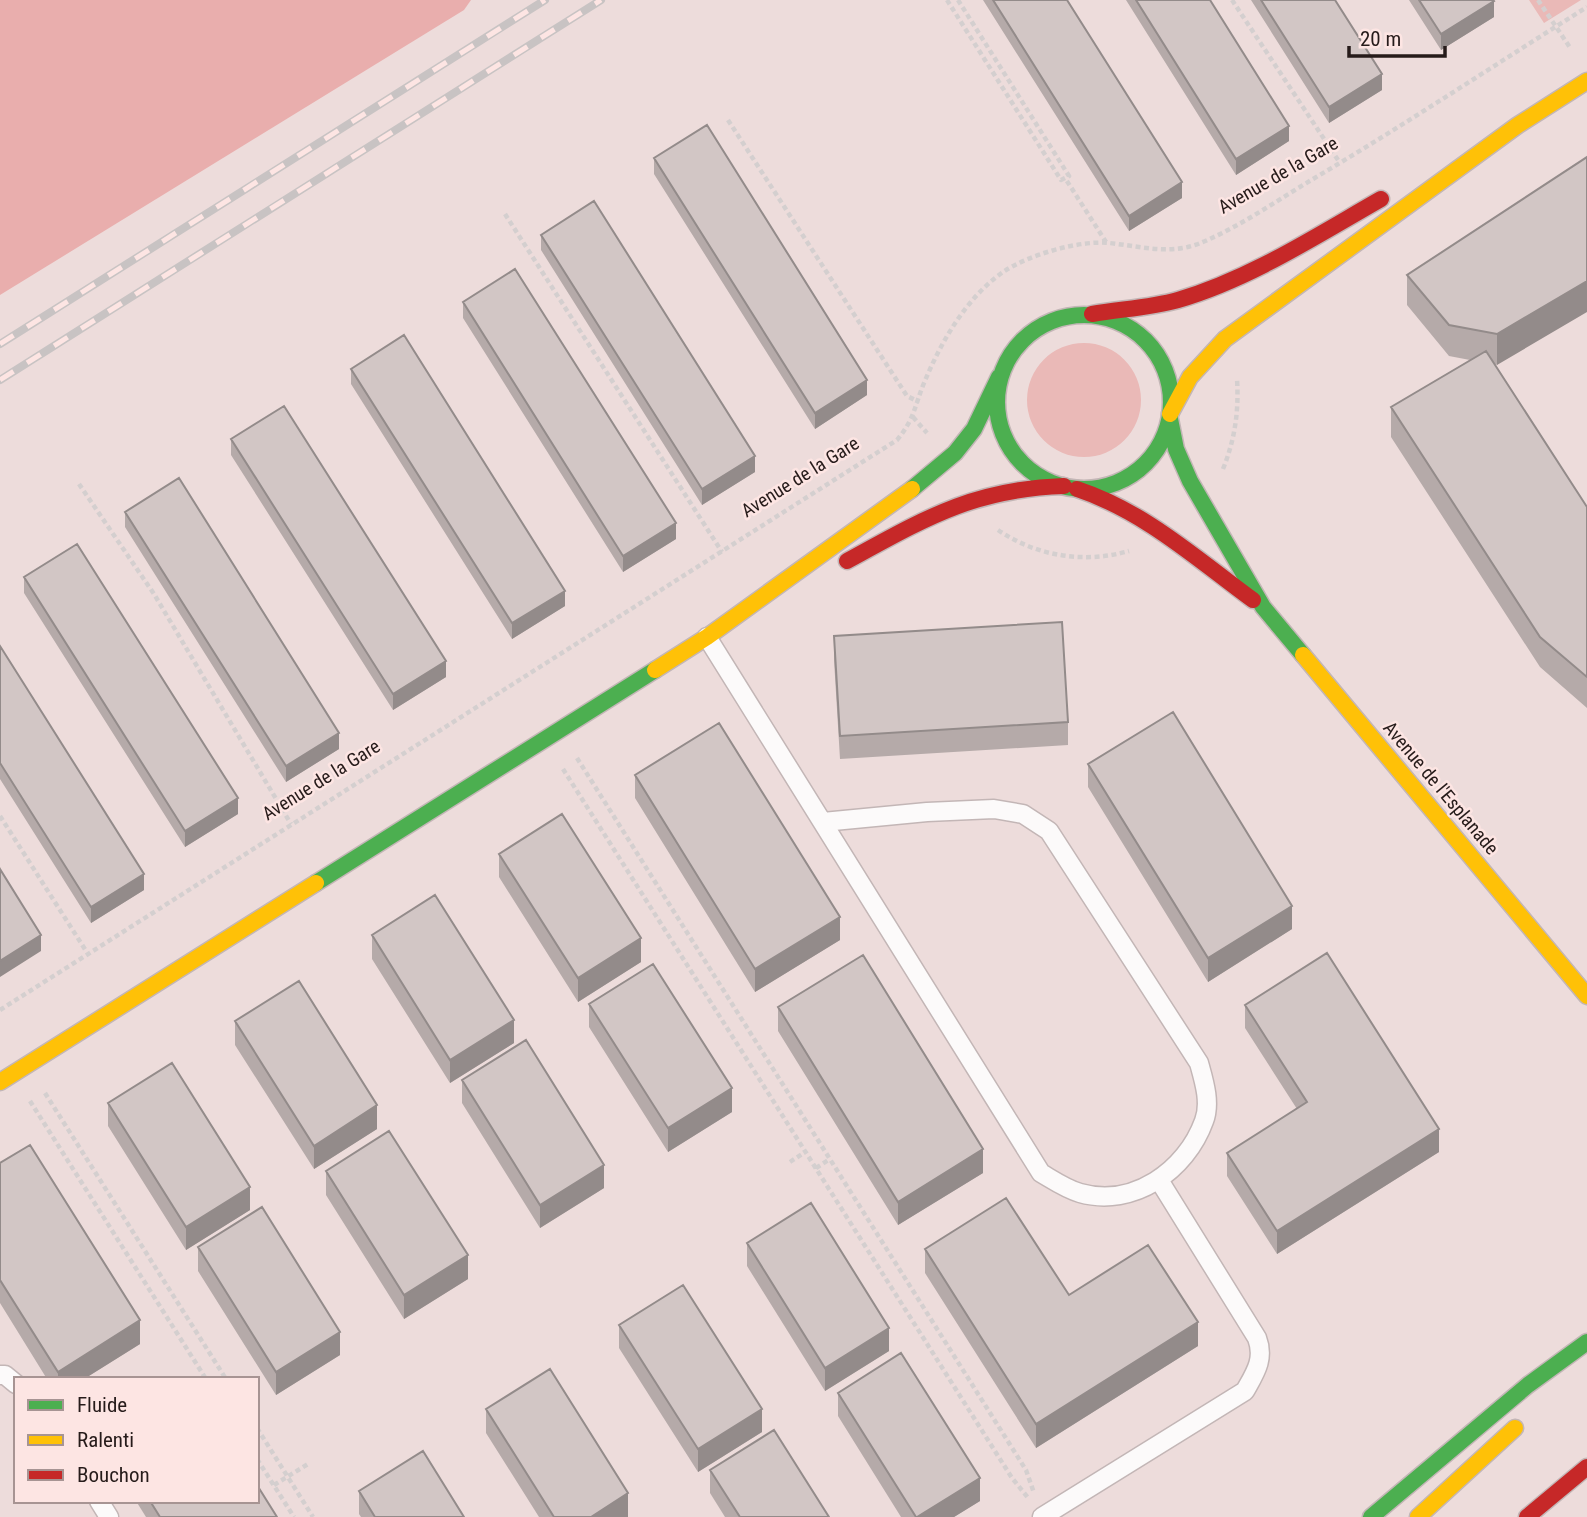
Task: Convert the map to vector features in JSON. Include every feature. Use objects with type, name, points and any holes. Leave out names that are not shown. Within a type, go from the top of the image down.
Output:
[{"type":"main road","points":[[837,566],[932,515],[971,498],[998,491],[1097,489],[1115,484],[1131,475],[1157,447],[1191,377],[1225,339],[1518,125],[1587,81]]},
{"type":"main road","points":[[0,1082],[706,637],[912,489],[955,453],[974,429],[1007,361],[1027,336],[1047,324],[1068,318],[1159,304],[1195,294],[1266,262],[1518,125]]},
{"type":"main road","points":[[1068,318],[1116,323],[1142,338],[1154,349],[1167,372],[1172,399],[1170,416]]},
{"type":"main road","points":[[999,377],[995,398],[998,419],[1010,450],[1037,475],[1073,488]]},
{"type":"main road","name":"Avenue de l'Esplanade","points":[[1170,416],[1176,449],[1189,481],[1263,607],[1587,996]]},
{"type":"main road","name":"Avenue de l'Esplanade","points":[[1073,488],[1104,498],[1142,518],[1263,607]]},
{"type":"main road","points":[[706,637],[813,579]]},
{"type":"main road","points":[[1371,1517],[1528,1385],[1587,1342]]},
{"type":"main road","points":[[1418,1517],[1524,1421]]},
{"type":"main road","points":[[1527,1517],[1587,1467]]},
{"type":"lane","points":[[706,637],[1041,1173],[1079,1192],[1100,1196],[1130,1194],[1159,1180],[1177,1164],[1205,1120],[1207,1092],[1199,1063],[1049,831],[1023,814],[994,809],[823,822]]},
{"type":"lane","points":[[1042,1517],[1245,1391],[1261,1362],[1262,1350],[1257,1338],[1159,1180]]},
{"type":"path","points":[[947,0],[1061,180],[1069,176],[958,0]]},
{"type":"path","points":[[1232,0],[1340,163]]},
{"type":"path","points":[[1538,0],[1576,56]]},
{"type":"path","name":"Avenue de la Gare","points":[[0,1010],[897,440],[906,429],[919,402],[922,387],[946,338],[983,288],[1004,271],[1026,260],[1087,243],[1174,250],[1198,244],[1254,215],[1340,163],[1587,7]]},
{"type":"path","points":[[728,120],[907,396],[919,402]]},
{"type":"path","points":[[1065,178],[1107,243]]},
{"type":"path","points":[[505,214],[722,552]]},
{"type":"path","points":[[1219,478],[1236,426],[1238,405],[1235,368]]},
{"type":"path","points":[[79,484],[154,594],[291,824]]},
{"type":"path","points":[[993,527],[1012,540],[1034,549],[1080,558],[1104,557],[1136,549]]},
{"type":"path","points":[[576,756],[1026,1470]]},
{"type":"path","points":[[561,765],[1012,1478]]},
{"type":"path","points":[[0,816],[88,954]]},
{"type":"path","points":[[45,1093],[225,1377]]},
{"type":"path","points":[[30,1102],[205,1377]]},
{"type":"path","points":[[790,1162],[805,1152]]},
{"type":"path","points":[[816,1168],[830,1159]]},
{"type":"path","points":[[259,1431],[313,1517]]},
{"type":"path","points":[[259,1462],[294,1517]]},
{"type":"path","points":[[274,1485],[308,1464]]},
{"type":"shaded area","points":[[0,0],[471,0],[464,10],[0,295]]},
{"type":"shaded area","points":[[1529,0],[1581,0],[1544,23]]},
{"type":"shaded area","points":[[1084,343],[1106,347],[1125,359],[1137,378],[1141,400],[1137,422],[1125,441],[1106,453],[1084,457],[1062,453],[1043,441],[1031,422],[1027,400],[1031,378],[1043,359],[1062,347]]},
{"type":"building","points":[[993,0],[1067,0],[1182,182],[1129,216]]},
{"type":"building","points":[[1136,0],[1210,0],[1289,126],[1236,159]]},
{"type":"building","points":[[1261,0],[1335,0],[1382,74],[1329,107]]},
{"type":"building","points":[[1419,0],[1493,0],[1494,1],[1441,34]]},
{"type":"building","points":[[707,125],[867,380],[815,413],[654,158]]},
{"type":"building","points":[[1587,157],[1587,281],[1497,334],[1449,325],[1407,275]]},
{"type":"building","points":[[594,201],[755,456],[702,489],[541,235]]},
{"type":"building","points":[[515,269],[676,523],[623,556],[463,302]]},
{"type":"building","points":[[404,335],[565,591],[512,623],[351,369]]},
{"type":"building","points":[[1486,351],[1587,507],[1587,677],[1540,637],[1391,407]]},
{"type":"building","points":[[284,406],[446,661],[393,694],[231,439]]},
{"type":"building","points":[[179,478],[339,733],[286,766],[125,512]]},
{"type":"building","points":[[77,544],[238,798],[185,831],[24,577]]},
{"type":"building","points":[[1062,622],[1068,722],[840,736],[834,636]]},
{"type":"building","points":[[0,646],[144,874],[91,907],[0,763]]},
{"type":"building","points":[[1173,712],[1292,906],[1208,958],[1088,764]]},
{"type":"building","points":[[719,723],[840,917],[755,969],[635,775]]},
{"type":"building","points":[[562,814],[641,938],[578,978],[499,854]]},
{"type":"building","points":[[0,869],[41,935],[0,961]]},
{"type":"building","points":[[435,895],[514,1020],[450,1060],[372,935]]},
{"type":"building","points":[[1327,953],[1439,1129],[1277,1231],[1227,1153],[1307,1102],[1245,1005]]},
{"type":"building","points":[[863,955],[983,1149],[898,1202],[778,1007]]},
{"type":"building","points":[[653,964],[732,1088],[668,1128],[589,1004]]},
{"type":"building","points":[[299,981],[377,1105],[314,1146],[235,1021]]},
{"type":"building","points":[[526,1040],[604,1165],[540,1205],[462,1080]]},
{"type":"building","points":[[172,1063],[250,1187],[186,1227],[108,1103]]},
{"type":"building","points":[[389,1131],[468,1255],[404,1295],[326,1171]]},
{"type":"building","points":[[30,1145],[140,1320],[58,1372],[0,1280],[0,1163]]},
{"type":"building","points":[[1006,1198],[1069,1295],[1148,1245],[1198,1322],[1036,1424],[925,1249]]},
{"type":"building","points":[[811,1203],[889,1328],[825,1368],[747,1243]]},
{"type":"building","points":[[262,1207],[340,1332],[276,1372],[198,1247]]},
{"type":"building","points":[[683,1285],[762,1409],[698,1449],[619,1325]]},
{"type":"building","points":[[901,1353],[980,1478],[917,1517],[838,1393]]},
{"type":"building","points":[[550,1369],[628,1493],[591,1517],[554,1517],[486,1409]]},
{"type":"building","points":[[774,1430],[829,1517],[740,1517],[710,1470]]},
{"type":"building","points":[[423,1451],[464,1517],[375,1517],[359,1491]]},
{"type":"building","points":[[259,1488],[277,1517],[160,1517],[151,1503],[259,1503]]},
{"type":"railway","points":[[0,344],[545,0]]},
{"type":"railway","points":[[0,380],[601,0]]},
{"type":"traffic: fast","points":[[1084,315],[1117,322],[1145,341],[1164,369],[1171,402],[1164,435],[1145,463],[1117,482],[1084,489],[1051,482],[1023,463],[1004,435],[997,402],[1004,369],[1023,341],[1051,322],[1084,315]]},
{"type":"traffic: fast","points":[[912,489],[955,453],[974,429],[999,377]]},
{"type":"traffic: fast","points":[[1170,419],[1176,449],[1190,481],[1263,607],[1303,655]]},
{"type":"traffic: fast","points":[[316,883],[655,670]]},
{"type":"traffic: fast","points":[[1371,1517],[1528,1385],[1587,1342]]},
{"type":"traffic: slow","points":[[1170,414],[1190,377],[1225,339],[1518,125],[1587,81]]},
{"type":"traffic: slow","points":[[655,670],[707,637],[912,489]]},
{"type":"traffic: slow","points":[[1303,655],[1587,996]]},
{"type":"traffic: slow","points":[[0,1082],[316,883]]},
{"type":"traffic: slow","points":[[1418,1517],[1515,1428]]},
{"type":"traffic: jam","points":[[1092,314],[1167,303],[1231,281],[1282,256],[1381,199]]},
{"type":"traffic: jam","points":[[847,561],[926,520],[976,500],[1032,488],[1064,486]]},
{"type":"traffic: jam","points":[[1077,489],[1102,498],[1147,523],[1253,600]]},
{"type":"traffic: jam","points":[[1527,1517],[1587,1467]]}]
